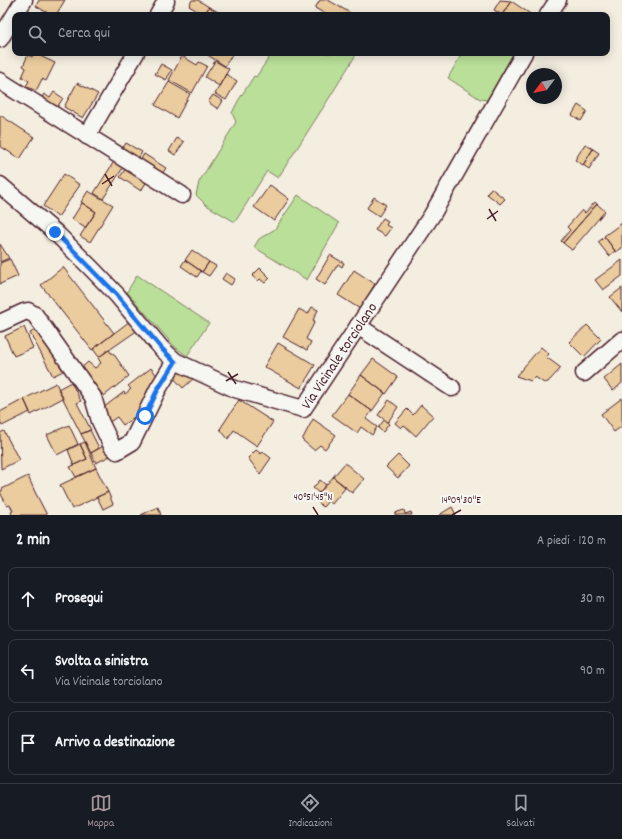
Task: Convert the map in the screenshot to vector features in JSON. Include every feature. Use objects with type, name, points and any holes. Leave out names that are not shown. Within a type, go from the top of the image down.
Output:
[{"type":"street","points":[[16,12],[24,0]]},
{"type":"street","points":[[550,12],[558,0]]},
{"type":"street","points":[[160,12],[166,1]]},
{"type":"street","points":[[0,38],[12,19]]},
{"type":"street","points":[[88,136],[134,56]]},
{"type":"street","name":"Via Vicinale torciolano","points":[[0,186],[55,232],[81,258],[117,295],[162,349],[175,362],[235,389],[303,410],[432,215],[522,56]]},
{"type":"street","points":[[0,81],[182,196]]},
{"type":"street","points":[[0,323],[24,312],[35,315],[93,397],[100,421],[112,446],[118,451],[132,442],[158,389],[175,362]]},
{"type":"street","points":[[358,326],[452,388]]},
{"type":"street","points":[[584,373],[622,340]]},
{"type":"green space","points":[[270,56],[355,56],[278,178],[267,171],[235,222],[206,205],[196,195],[199,182],[236,122],[232,113],[238,101],[254,76],[256,77]]},
{"type":"green space","points":[[460,56],[518,56],[496,97],[487,100],[480,99],[448,78]]},
{"type":"green space","points":[[298,195],[339,223],[307,280],[254,247],[259,239],[275,229]]},
{"type":"green space","points":[[137,275],[209,323],[187,356],[174,346],[127,292]]},
{"type":"building","points":[[39,0],[65,0],[58,12],[46,12],[36,6]]},
{"type":"building","points":[[192,0],[198,0],[209,7],[206,12],[199,12],[189,6]]},
{"type":"building","points":[[320,0],[328,0],[349,12],[322,12],[315,8]]},
{"type":"building","points":[[500,0],[511,1],[504,12],[497,12],[494,10]]},
{"type":"building","points":[[511,1],[528,12],[504,12]]},
{"type":"building","points":[[209,7],[218,12],[206,12]]},
{"type":"building","points":[[28,56],[40,56],[55,63],[46,81],[42,79],[36,91],[26,86],[29,81],[22,77],[26,68],[23,66]]},
{"type":"building","points":[[182,56],[197,65],[199,62],[207,66],[192,93],[169,80]]},
{"type":"building","points":[[209,56],[231,56],[225,66]]},
{"type":"building","points":[[215,61],[229,69],[219,86],[205,77]]},
{"type":"building","points":[[161,64],[172,70],[166,80],[155,74]]},
{"type":"building","points":[[226,74],[237,81],[226,100],[215,94]]},
{"type":"building","points":[[169,82],[190,94],[177,118],[155,105]]},
{"type":"building","points":[[77,83],[98,94],[83,118],[64,107]]},
{"type":"building","points":[[54,92],[63,98],[56,109],[41,99],[44,94],[50,98]]},
{"type":"building","points":[[213,95],[223,101],[218,109],[208,102]]},
{"type":"building","points":[[578,105],[587,111],[581,121],[572,115]]},
{"type":"building","points":[[0,115],[34,137],[20,159],[0,146]]},
{"type":"building","points":[[177,138],[184,142],[175,155],[169,151]]},
{"type":"building","points":[[126,143],[142,152],[138,159],[122,149]]},
{"type":"building","points":[[585,144],[593,149],[583,165],[575,160]]},
{"type":"building","points":[[593,149],[599,153],[589,169],[583,165]]},
{"type":"building","points":[[144,154],[166,168],[162,174],[140,161]]},
{"type":"building","points":[[115,160],[124,166],[103,199],[94,193]]},
{"type":"building","points":[[126,168],[147,181],[141,191],[120,177]]},
{"type":"building","points":[[64,174],[80,185],[58,217],[43,206]]},
{"type":"building","points":[[270,185],[289,199],[274,221],[254,207]]},
{"type":"building","points":[[491,188],[505,199],[500,204],[487,194]]},
{"type":"building","points":[[88,191],[113,205],[90,242],[80,236],[96,212],[81,202]]},
{"type":"building","points":[[374,197],[386,205],[379,216],[367,208]]},
{"type":"building","points":[[595,202],[597,204],[563,243],[561,241],[570,230],[567,227],[582,210],[585,213]]},
{"type":"building","points":[[82,203],[96,212],[85,228],[72,219]]},
{"type":"building","points":[[597,204],[605,211],[572,250],[563,243]]},
{"type":"building","points":[[383,218],[388,221],[386,225],[391,228],[385,236],[375,230]]},
{"type":"building","points":[[622,223],[622,248],[616,252],[604,236]]},
{"type":"building","points":[[605,237],[615,251],[609,256],[598,242]]},
{"type":"building","points":[[0,244],[9,258],[0,262]]},
{"type":"building","points":[[192,250],[209,262],[202,272],[185,260]]},
{"type":"building","points":[[330,255],[344,263],[342,267],[338,264],[325,285],[316,279]]},
{"type":"building","points":[[10,259],[18,276],[0,284],[0,263]]},
{"type":"building","points":[[185,260],[201,271],[197,277],[181,266]]},
{"type":"building","points":[[622,260],[622,276],[603,290],[595,280]]},
{"type":"building","points":[[209,262],[216,266],[209,276],[202,272]]},
{"type":"building","points":[[63,267],[114,333],[92,350],[41,285]]},
{"type":"building","points":[[260,268],[270,278],[265,283],[260,279],[258,281],[252,276]]},
{"type":"building","points":[[354,270],[375,284],[360,309],[338,295]]},
{"type":"building","points":[[226,273],[235,279],[231,285],[222,279]]},
{"type":"building","points":[[622,288],[622,312],[610,297]]},
{"type":"building","points":[[312,307],[318,310],[313,320],[315,321],[306,339],[311,342],[307,350],[283,337],[299,309],[308,314]]},
{"type":"building","points":[[130,321],[138,330],[99,357],[93,349]]},
{"type":"building","points":[[587,325],[601,339],[584,357],[569,342]]},
{"type":"building","points":[[24,327],[33,348],[14,356],[5,336]]},
{"type":"building","points":[[41,327],[63,371],[53,376],[30,333]]},
{"type":"building","points":[[278,343],[315,365],[301,388],[264,367]]},
{"type":"building","points":[[541,347],[549,354],[546,357],[561,368],[548,382],[544,383],[535,377],[531,381],[516,376]]},
{"type":"building","points":[[109,349],[129,376],[104,396],[79,370],[88,362],[95,368],[101,363],[98,358]]},
{"type":"building","points":[[373,359],[398,377],[386,394],[361,375]]},
{"type":"building","points":[[622,364],[622,383],[613,391],[604,379]]},
{"type":"building","points":[[151,368],[161,381],[147,391],[152,397],[149,407],[123,425],[117,417],[108,423],[99,411],[124,392],[125,394],[131,389],[128,386]]},
{"type":"building","points":[[176,371],[193,379],[183,388],[172,376]]},
{"type":"building","points":[[361,375],[385,393],[372,411],[348,394]]},
{"type":"building","points":[[71,382],[81,401],[77,403],[91,430],[81,434],[58,389]]},
{"type":"building","points":[[56,383],[63,398],[31,415],[24,399]]},
{"type":"building","points":[[348,394],[372,411],[366,419],[377,427],[372,435],[361,427],[357,433],[332,415]]},
{"type":"building","points":[[622,398],[622,426],[614,432],[601,414]]},
{"type":"building","points":[[24,399],[30,412],[2,426],[0,421],[0,412]]},
{"type":"building","points":[[239,400],[273,422],[257,446],[234,430],[228,439],[220,429]]},
{"type":"building","points":[[389,400],[398,407],[388,422],[378,415]]},
{"type":"building","points":[[421,405],[433,416],[416,436],[404,425],[401,428],[395,423],[407,409],[413,415]]},
{"type":"building","points":[[313,419],[336,435],[325,449],[320,445],[314,450],[302,440]]},
{"type":"building","points":[[384,420],[389,424],[383,432],[378,428]]},
{"type":"building","points":[[69,425],[78,444],[57,455],[47,435]]},
{"type":"building","points":[[90,430],[99,448],[91,453],[81,434]]},
{"type":"building","points":[[4,431],[19,460],[1,469],[0,433]]},
{"type":"building","points":[[85,442],[96,468],[76,477],[70,467],[87,459],[80,444]]},
{"type":"building","points":[[80,444],[87,459],[74,465],[68,450]]},
{"type":"building","points":[[107,444],[112,455],[96,463],[91,453]]},
{"type":"building","points":[[256,450],[261,454],[263,452],[271,458],[260,474],[248,458]]},
{"type":"building","points":[[398,455],[409,466],[398,478],[386,467]]},
{"type":"building","points":[[345,463],[364,479],[352,493],[333,477]]},
{"type":"building","points":[[96,468],[108,492],[72,509],[60,485]]},
{"type":"building","points":[[28,476],[47,515],[12,515],[11,512],[13,511],[10,505],[7,506],[0,492],[2,489]]},
{"type":"building","points":[[333,477],[346,487],[332,504],[319,493]]},
{"type":"building","points":[[320,480],[326,485],[319,493],[313,488]]},
{"type":"building","points":[[108,492],[113,504],[103,509],[97,497]]},
{"type":"building","points":[[319,493],[328,501],[323,507],[314,498]]},
{"type":"building","points":[[158,507],[161,515],[141,515]]},
{"type":"building","points":[[452,507],[456,515],[439,515]]},
{"type":"building","points":[[404,510],[405,514],[411,512],[412,515],[395,515],[395,513]]},
{"type":"route","points":[[55,232],[117,295],[162,349],[175,362],[158,389],[145,416]]}]
